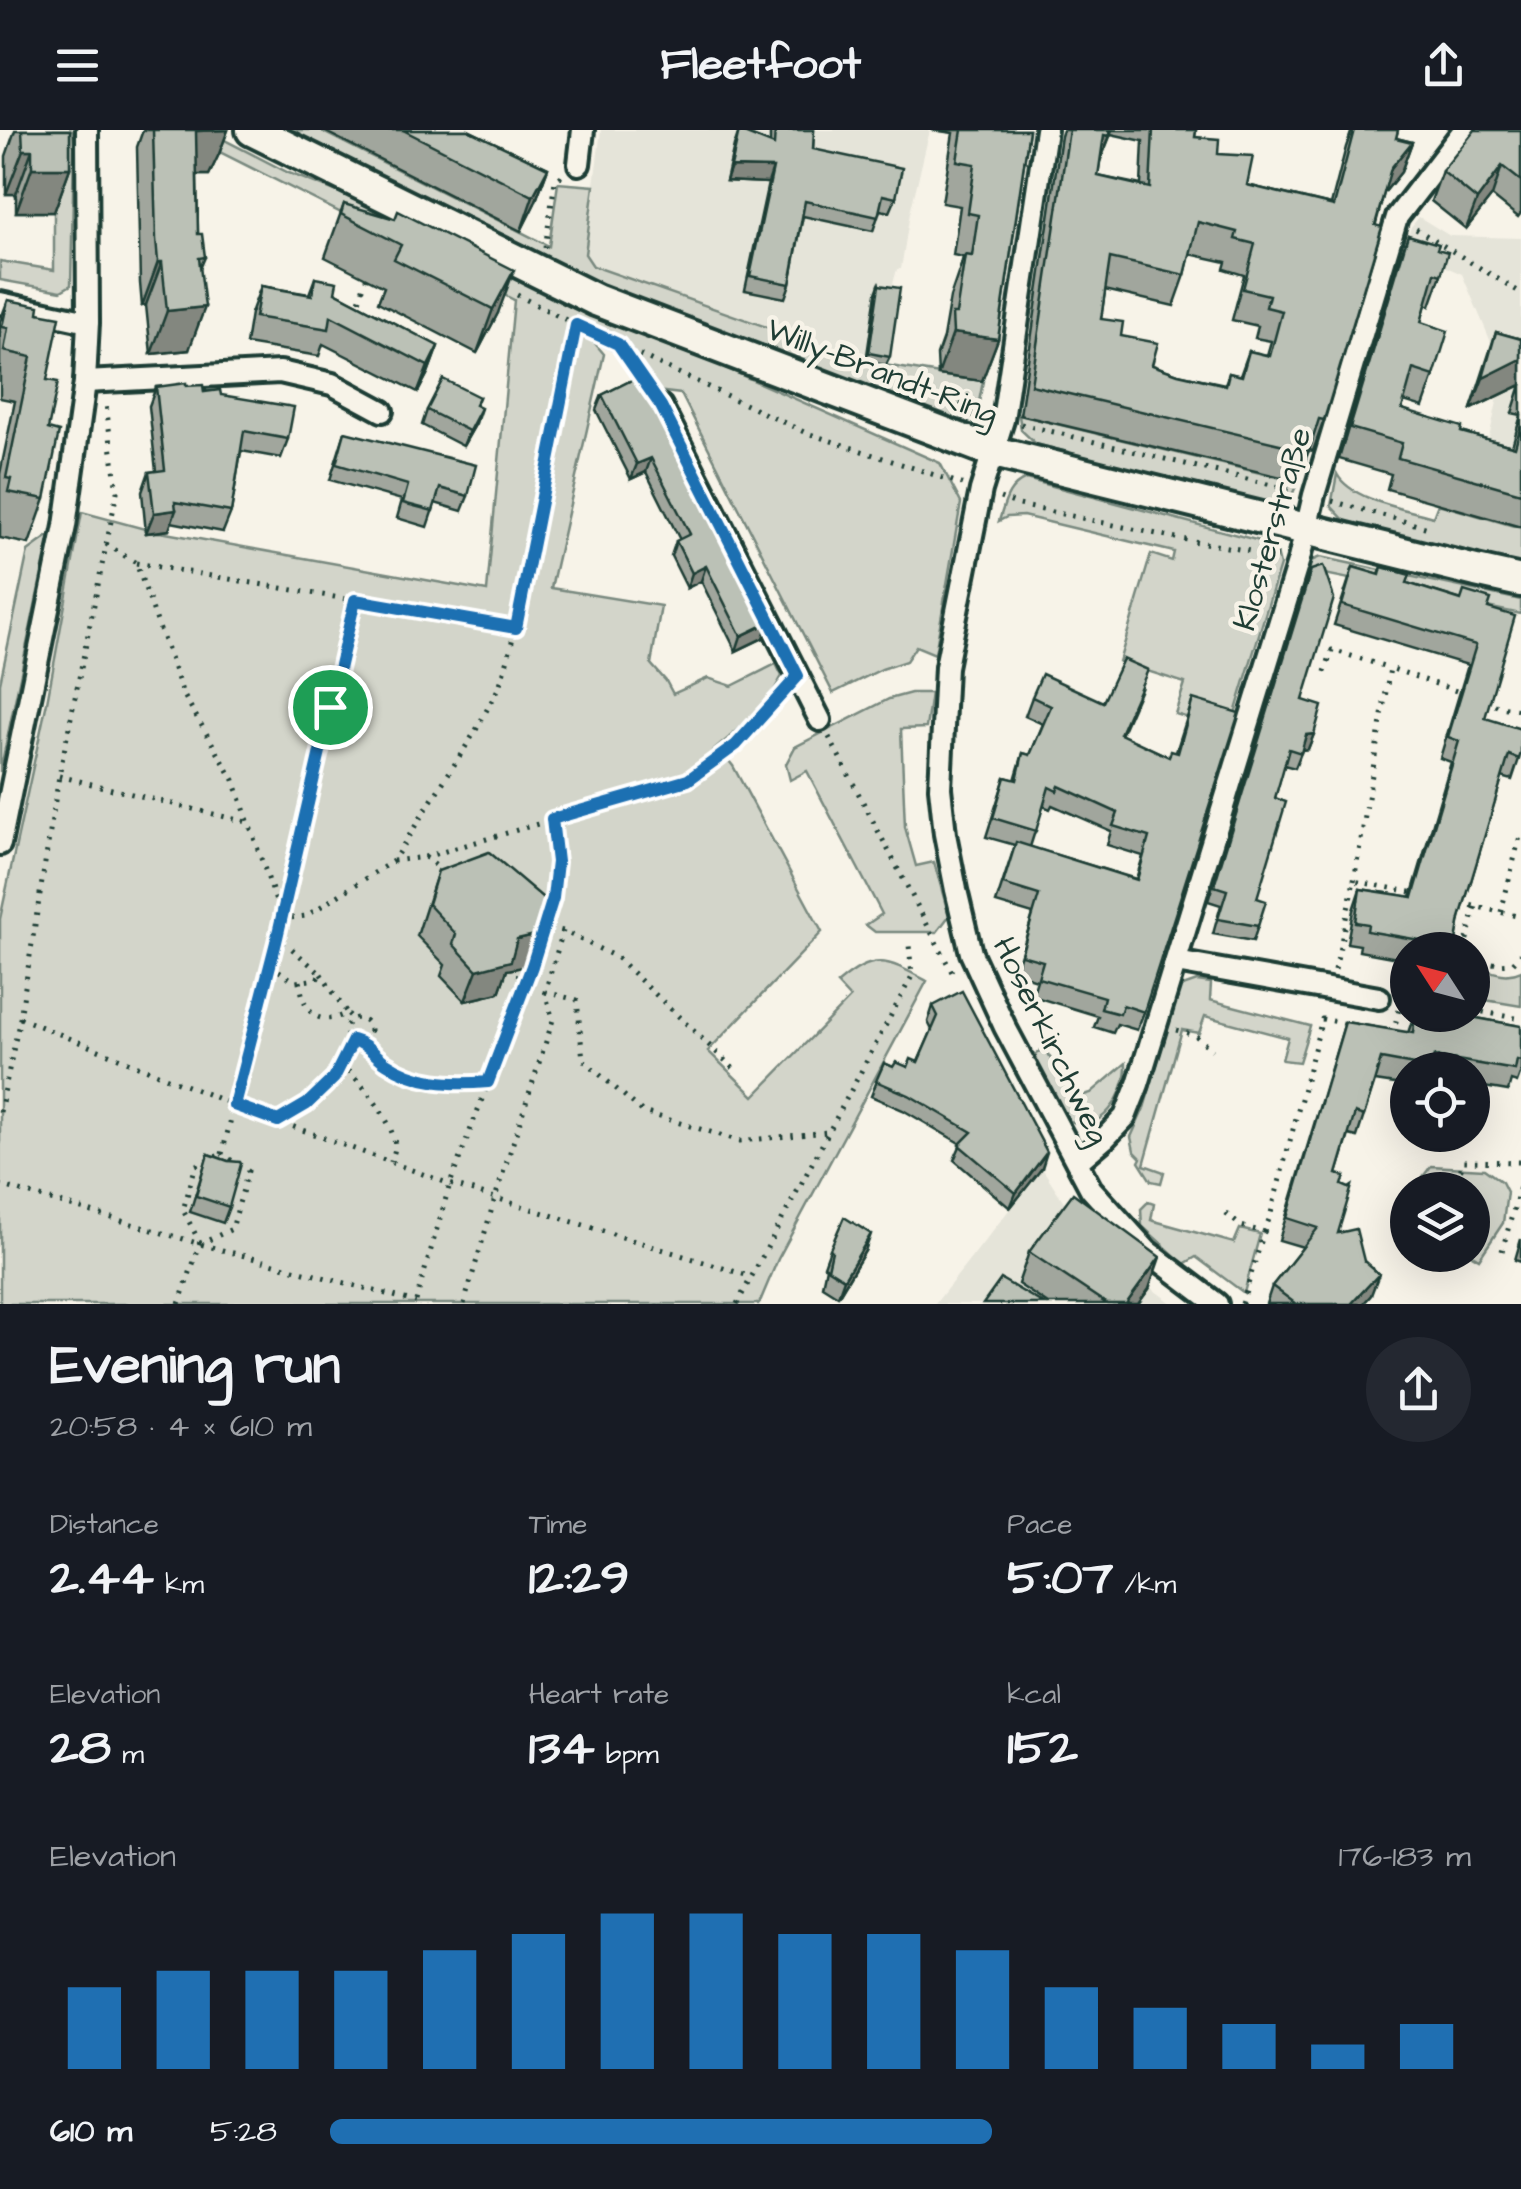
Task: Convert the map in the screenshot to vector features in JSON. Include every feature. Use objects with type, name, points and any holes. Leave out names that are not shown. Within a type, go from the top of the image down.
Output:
[{"type":"main road","name":"Willy-Brandt-Ring","points":[[252,130],[596,300],[994,452],[1521,580]]},
{"type":"street","points":[[0,844],[94,382],[88,322],[87,130]]},
{"type":"street","points":[[578,164],[583,130]]},
{"type":"street","name":"Hoserkirchweg","points":[[1046,130],[1003,420],[981,490],[946,668],[940,788],[945,834],[972,953],[1004,1027],[1076,1162],[1099,1200],[1147,1251],[1218,1304]]},
{"type":"street","name":"Klosterstraße","points":[[1076,1162],[1125,1117],[1138,1084],[1298,560],[1397,218],[1464,130]]},
{"type":"street","points":[[0,304],[88,322]]},
{"type":"street","points":[[94,382],[280,372],[332,384],[382,410]]},
{"type":"street","points":[[661,406],[820,720]]},
{"type":"street","points":[[1176,962],[1379,998]]},
{"type":"path","points":[[544,249],[555,181],[578,164]]},
{"type":"path","points":[[1397,218],[1521,294]]},
{"type":"path","points":[[354,314],[372,260]]},
{"type":"path","points":[[393,861],[499,687],[516,628],[576,325],[618,344],[661,406]]},
{"type":"path","points":[[0,1112],[116,492],[94,382]]},
{"type":"path","points":[[1003,420],[1314,496],[1446,534]]},
{"type":"path","points":[[106,544],[136,562],[516,628]]},
{"type":"path","points":[[136,562],[183,694],[234,780],[282,919]]},
{"type":"path","points":[[222,1154],[282,919],[355,600]]},
{"type":"path","points":[[1325,672],[1332,650],[1464,694]]},
{"type":"path","points":[[1330,990],[1354,880],[1390,668]]},
{"type":"path","points":[[282,919],[306,916],[393,861],[425,856],[688,780],[736,745],[798,676]]},
{"type":"path","points":[[1482,700],[1521,710]]},
{"type":"path","points":[[60,776],[250,823]]},
{"type":"path","points":[[0,1185],[416,1303],[450,1184],[524,988],[553,898],[557,862],[552,819]]},
{"type":"path","points":[[1501,912],[1521,832]]},
{"type":"path","points":[[425,856],[455,883]]},
{"type":"path","points":[[1354,880],[1424,895]]},
{"type":"path","points":[[1458,902],[1521,917]]},
{"type":"path","points":[[1469,932],[1476,906]]},
{"type":"path","points":[[544,926],[564,931],[616,957],[734,1068]]},
{"type":"path","points":[[464,1304],[553,1020],[545,992],[564,931]]},
{"type":"path","points":[[276,942],[292,948],[322,974],[353,1019]]},
{"type":"path","points":[[736,1304],[912,976],[909,945]]},
{"type":"path","points":[[1490,962],[1513,963],[1521,954]]},
{"type":"path","points":[[521,955],[517,986],[524,988]]},
{"type":"path","points":[[270,965],[296,982],[316,979],[322,974]]},
{"type":"path","points":[[300,982],[301,994],[315,1016],[322,1020],[347,1012]]},
{"type":"path","points":[[545,992],[577,1000],[583,1060],[643,1112],[740,1140],[829,1132]]},
{"type":"path","points":[[1490,1013],[1521,1019]]},
{"type":"path","points":[[20,1018],[234,1105],[450,1184],[750,1276]]},
{"type":"path","points":[[278,1121],[307,1104],[334,1078],[356,1041],[368,1034],[369,1027],[361,1018],[353,1019],[346,1028],[348,1036],[356,1041],[390,1066],[406,1074],[446,1084],[488,1082]]},
{"type":"path","points":[[1242,1304],[1270,1217],[1322,1019],[1358,1026]]},
{"type":"path","points":[[1156,1024],[1195,1035],[1212,1050]]},
{"type":"path","points":[[341,1065],[379,1108],[395,1146],[391,1162]]},
{"type":"path","points":[[179,1304],[200,1244],[184,1210],[196,1165],[222,1154]]},
{"type":"path","points":[[200,1244],[232,1229],[248,1171],[222,1154]]},
{"type":"path","points":[[1460,1172],[1463,1162],[1521,1162]]},
{"type":"path","points":[[1502,1252],[1521,1183]]},
{"type":"path","points":[[1226,1214],[1240,1226],[1264,1232]]},
{"type":"shaded area","points":[[54,130],[73,130],[74,147],[71,285],[61,291],[0,280],[0,261],[54,270]]},
{"type":"shaded area","points":[[176,130],[205,130],[289,173],[382,209],[531,282],[940,463],[961,503],[935,654],[916,646],[906,661],[833,693],[681,394],[656,391],[639,362],[593,341],[604,354],[551,588],[661,606],[651,664],[673,694],[708,678],[732,686],[776,664],[782,676],[764,708],[713,751],[719,762],[729,761],[733,766],[822,932],[708,1051],[754,1096],[850,998],[837,984],[850,974],[881,962],[927,981],[778,1259],[759,1304],[0,1304],[0,919],[47,702],[82,512],[145,529],[147,533],[160,532],[487,591],[514,300]]},
{"type":"shaded area","points":[[279,130],[319,130],[549,246],[558,183],[594,186],[585,254],[593,266],[866,362],[983,381],[979,402],[971,417],[956,422],[604,290]]},
{"type":"shaded area","points":[[601,130],[930,130],[901,269],[897,269],[890,295],[875,293],[866,362],[593,266],[585,254]]},
{"type":"shaded area","points":[[1419,217],[1450,236],[1521,238],[1521,528],[1468,512],[1504,370],[1462,274],[1403,248]]},
{"type":"shaded area","points":[[1019,415],[1298,482],[1291,497],[1275,506],[1036,444],[1021,430]]},
{"type":"shaded area","points":[[1337,474],[1354,491],[1394,507],[1433,517],[1438,504],[1521,528],[1521,566],[1351,527],[1331,506]]},
{"type":"shaded area","points":[[1026,479],[1275,545],[1280,565],[1230,730],[1175,714],[1185,683],[1119,662],[1151,554],[1172,561],[1174,552],[1023,516],[999,521],[1011,491]]},
{"type":"shaded area","points":[[50,535],[0,772],[0,683],[28,551]]},
{"type":"shaded area","points":[[1320,557],[1521,600],[1521,614],[1305,570]]},
{"type":"shaded area","points":[[931,693],[926,728],[901,729],[905,827],[916,866],[934,862],[949,916],[937,932],[875,932],[866,925],[882,914],[807,771],[790,780],[786,764],[795,747],[889,699]]},
{"type":"shaded area","points":[[1490,971],[1521,971],[1521,1006],[1490,1001]]},
{"type":"shaded area","points":[[1197,981],[1211,983],[1210,1000],[1310,1026],[1299,1062],[1282,1060],[1288,1038],[1205,1016],[1199,1033],[1182,1030],[1144,1165],[1164,1172],[1161,1183],[1151,1181],[1134,1151],[1131,1137],[1144,1108],[1180,987]]},
{"type":"shaded area","points":[[1044,1048],[1071,1091],[1081,1096],[1091,1093],[1126,1063],[1122,1087],[1110,1110],[1090,1123],[1067,1119],[1034,1061]]},
{"type":"shaded area","points":[[1431,1166],[1488,1172],[1426,1172]]},
{"type":"shaded area","points":[[1042,1168],[1092,1245],[1173,1304],[935,1304]]},
{"type":"shaded area","points":[[1490,1173],[1502,1182],[1507,1192],[1503,1223],[1490,1242]]},
{"type":"shaded area","points":[[1148,1202],[1154,1204],[1151,1220],[1234,1243],[1240,1229],[1260,1234],[1244,1293],[1196,1257],[1184,1264],[1142,1226],[1141,1209]]},
{"type":"building","points":[[22,130],[70,130],[70,168],[32,168],[32,150],[23,150]]},
{"type":"building","points":[[153,130],[225,130],[196,131],[198,234],[202,234],[205,257],[199,258],[205,307],[167,311],[156,239]]},
{"type":"building","points":[[403,130],[468,130],[548,168],[533,196]]},
{"type":"building","points":[[775,130],[814,130],[813,149],[902,168],[896,198],[883,195],[878,217],[805,201],[790,284],[750,276],[773,168],[731,167],[739,131],[774,145]]},
{"type":"building","points":[[962,130],[1029,130],[998,339],[953,333],[952,314],[956,314],[965,255],[972,256],[978,215],[968,213],[975,164],[957,161]]},
{"type":"building","points":[[1069,130],[1110,130],[1109,136],[1104,135],[1098,176],[1150,188],[1153,130],[1196,130],[1195,137],[1219,139],[1218,154],[1253,156],[1247,185],[1334,206],[1354,130],[1398,130],[1396,138],[1412,142],[1391,168],[1375,225],[1382,227],[1324,420],[1319,419],[1309,451],[1031,385]],"holes":[[[1198,222],[1237,232],[1235,239],[1255,244],[1243,289],[1269,295],[1266,307],[1282,311],[1270,356],[1249,351],[1242,376],[1229,373],[1226,385],[1152,365],[1158,343],[1121,336],[1123,322],[1101,319],[1110,258],[1185,275]]]},
{"type":"building","points":[[1475,130],[1521,130],[1521,181],[1502,166],[1477,200],[1442,171]]},
{"type":"building","points":[[344,204],[395,219],[398,211],[514,270],[493,309],[394,259],[401,245],[341,214]]},
{"type":"building","points":[[1408,235],[1439,244],[1437,249],[1448,252],[1441,275],[1435,273],[1421,322],[1448,331],[1434,376],[1413,369],[1402,409],[1515,447],[1521,425],[1521,493],[1398,458],[1402,443],[1350,428]]},
{"type":"building","points":[[315,278],[337,282],[335,292],[438,346],[428,366],[331,316],[329,329],[255,317],[261,286],[312,295]]},
{"type":"building","points":[[879,285],[900,288],[890,357],[869,353]]},
{"type":"building","points":[[8,300],[39,306],[38,313],[60,317],[47,380],[58,382],[48,429],[59,432],[45,499],[8,492],[11,479],[6,478],[31,357],[4,351],[8,328],[2,327]]},
{"type":"building","points":[[1496,332],[1521,339],[1521,359],[1483,378]]},
{"type":"building","points":[[642,375],[768,623],[741,636],[706,566],[692,573],[676,541],[690,534],[651,458],[637,464],[602,395]]},
{"type":"building","points":[[443,379],[479,397],[475,405],[481,408],[469,431],[427,410]]},
{"type":"building","points":[[203,385],[204,392],[220,390],[221,395],[294,407],[288,439],[244,431],[231,512],[175,502],[176,510],[154,513],[149,472],[165,470],[156,387]]},
{"type":"building","points":[[345,432],[476,465],[468,496],[440,488],[433,511],[403,503],[408,485],[336,464]]},
{"type":"building","points":[[1323,566],[1334,598],[1303,700],[1322,706],[1314,734],[1306,735],[1301,753],[1289,749],[1275,798],[1286,802],[1257,898],[1266,901],[1258,926],[1218,919],[1227,890],[1214,886],[1311,570]]},
{"type":"building","points":[[1353,567],[1380,575],[1382,567],[1410,575],[1407,583],[1461,600],[1464,591],[1491,599],[1488,608],[1515,616],[1485,718],[1521,729],[1521,753],[1519,759],[1509,755],[1458,932],[1390,935],[1367,931],[1368,924],[1355,922],[1360,889],[1413,897],[1459,741],[1448,737],[1476,645],[1342,605]]},
{"type":"building","points":[[1123,659],[1148,670],[1120,734],[1169,757],[1171,751],[1178,753],[1193,699],[1239,713],[1144,1012],[1123,1005],[1120,1014],[1101,1009],[1104,997],[1038,978],[1043,961],[1021,955],[1039,895],[1003,884],[1016,842],[1137,880],[1149,837],[1113,826],[1118,813],[1059,786],[1057,791],[1049,787],[1036,831],[993,818],[1005,777],[1017,780],[1023,753],[1030,755],[1051,706],[1032,697],[1042,674],[1103,702]]},
{"type":"building","points":[[489,852],[549,903],[539,934],[517,939],[511,961],[477,970],[453,944],[456,934],[428,904],[438,871]]},
{"type":"building","points":[[962,991],[1047,1152],[1016,1193],[959,1145],[972,1132],[909,1095],[876,1081],[884,1063],[908,1067],[911,1059],[918,1062],[938,1016],[933,1006]]},
{"type":"building","points":[[1490,1020],[1521,1026],[1521,1061],[1517,1060],[1515,1070],[1490,1066],[1490,1052],[1390,1052],[1390,1061],[1381,1059],[1364,1116],[1355,1113],[1337,1174],[1345,1176],[1342,1185],[1352,1186],[1338,1233],[1356,1229],[1364,1261],[1379,1274],[1351,1304],[1296,1304],[1272,1286],[1318,1228],[1287,1218],[1345,1022],[1413,1033],[1490,1032]]},
{"type":"building","points":[[208,1154],[241,1164],[229,1207],[196,1196]]},
{"type":"building","points":[[1073,1193],[1160,1257],[1126,1304],[1107,1304],[1029,1252]]},
{"type":"building","points":[[844,1217],[871,1234],[844,1279],[828,1269],[830,1249]]},
{"type":"building","points":[[1001,1279],[1044,1304],[983,1304]]},
{"type":"route","points":[[576,325],[618,344],[661,406],[798,676],[736,745],[688,780],[552,819],[557,862],[553,898],[488,1082],[426,1081],[390,1066],[353,1040],[334,1078],[307,1104],[278,1121],[234,1105],[330,707],[355,600],[516,628],[576,325]]}]
